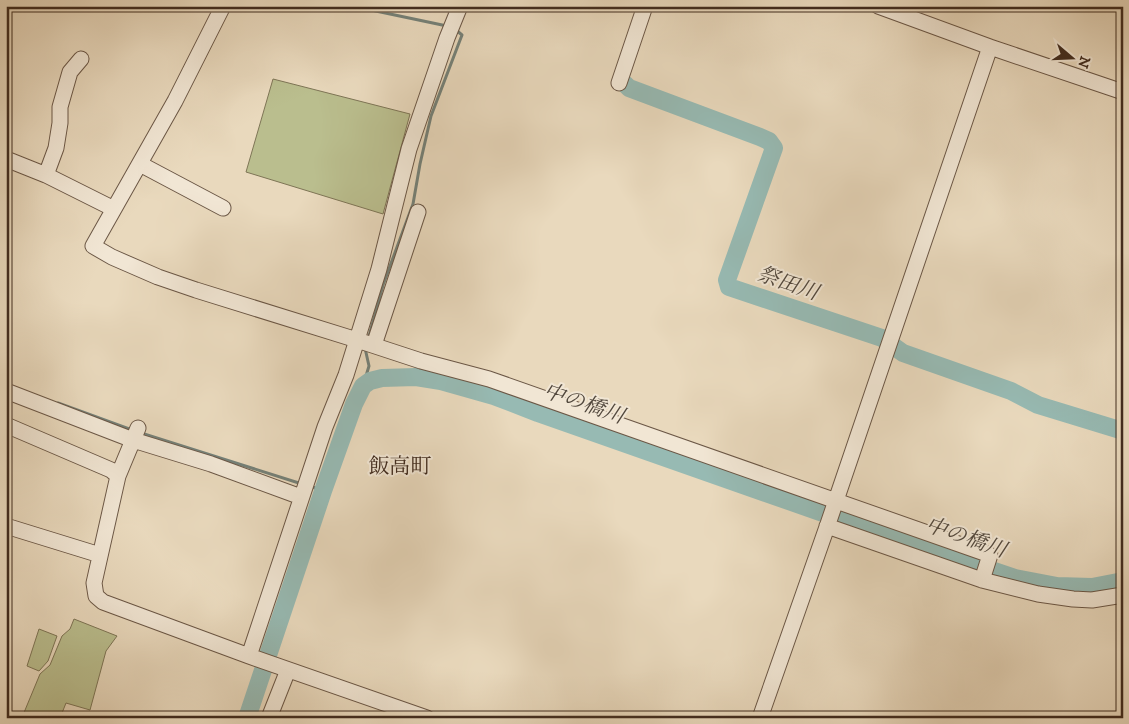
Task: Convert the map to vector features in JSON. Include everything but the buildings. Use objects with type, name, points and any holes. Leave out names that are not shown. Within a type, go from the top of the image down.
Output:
[{"type":"street","points":[[255,658],[303,490],[366,343],[388,272],[409,149],[460,6]]},
{"type":"street","points":[[619,83],[645,6]]},
{"type":"street","points":[[878,6],[990,47],[1123,92]]},
{"type":"street","points":[[221,7],[174,101],[93,246],[112,257],[158,277],[421,361],[489,379],[990,555],[982,578]]},
{"type":"street","points":[[760,718],[836,502],[990,47]]},
{"type":"street","points":[[46,175],[56,148],[60,123],[60,107],[70,72],[81,59]]},
{"type":"street","points":[[6,159],[46,175],[114,210]]},
{"type":"street","points":[[140,164],[223,208]]},
{"type":"street","points":[[388,272],[418,212]]},
{"type":"street","points":[[6,390],[136,435],[211,464],[303,490]]},
{"type":"street","points":[[6,425],[111,470],[118,476]]},
{"type":"street","points":[[136,435],[118,476],[94,582],[96,596],[104,602],[255,658],[428,718]]},
{"type":"street","points":[[828,525],[982,578],[1038,594],[1092,600],[1123,594]]},
{"type":"street","points":[[6,526],[100,556]]},
{"type":"street","points":[[269,718],[283,668]]},
{"type":"green space","points":[[273,79],[410,114],[383,214],[246,172]]},
{"type":"green space","points":[[74,619],[117,636],[106,651],[90,710],[66,703],[60,718],[30,718],[23,715],[40,674],[50,665],[62,636],[70,629]]},
{"type":"green space","points":[[39,629],[57,636],[48,661],[39,671],[27,666]]},
{"type":"waterway","points":[[352,6],[447,26]]},
{"type":"waterway","points":[[368,340],[383,285],[413,204],[431,116],[462,35],[455,29]]},
{"type":"waterway","name":"祭田川","points":[[625,84],[629,88],[760,137],[769,141],[774,148],[727,280],[729,287],[882,338],[903,353],[1011,391],[1038,405],[1123,431]]},
{"type":"waterway","points":[[363,386],[369,366],[365,348]]},
{"type":"waterway","name":"中の橋川","points":[[247,718],[354,404],[363,386],[370,381],[382,378],[416,377],[441,381],[494,396],[820,512],[1015,578],[1057,586],[1092,587],[1123,581]]},
{"type":"waterway","points":[[58,403],[132,430]]},
{"type":"waterway","points":[[141,433],[302,484]]},
{"type":"waterway","points":[[310,486],[323,491]]},
{"type":"district","name":"飯高町","points":[[400,466]]}]
